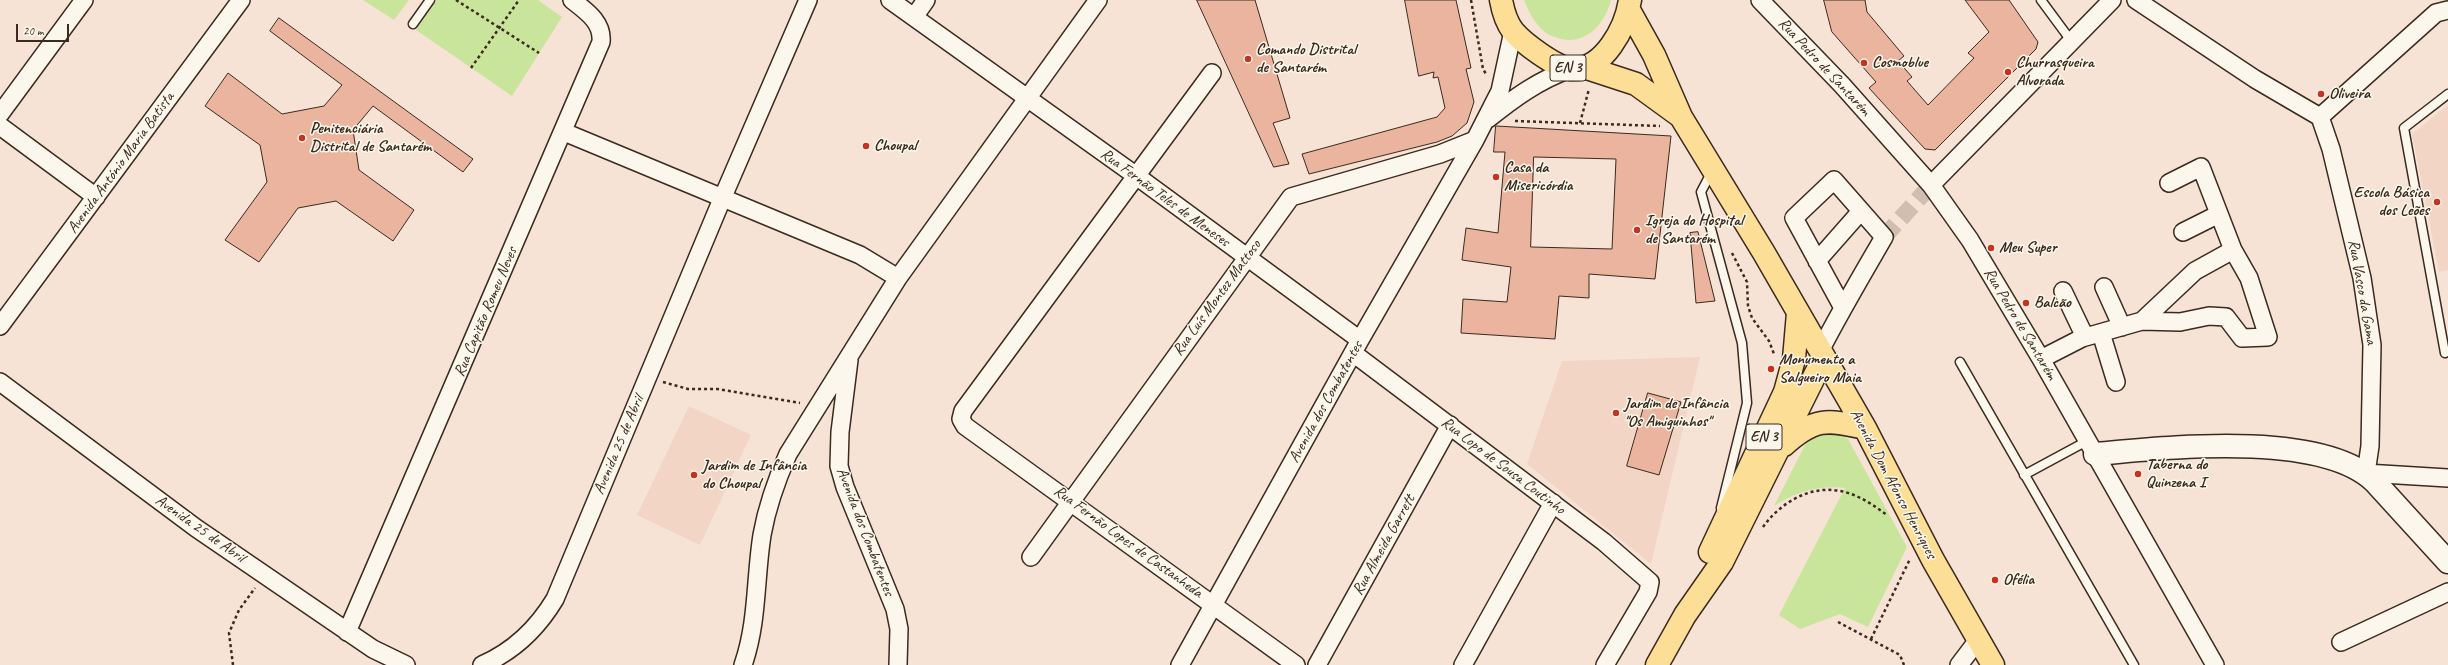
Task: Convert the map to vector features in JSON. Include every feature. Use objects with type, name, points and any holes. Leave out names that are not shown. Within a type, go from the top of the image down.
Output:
[{"type":"main road","name":"EN 3","points":[[1501,0],[1504,16],[1513,31],[1543,57],[1577,68],[1601,57],[1614,42],[1630,5]]},
{"type":"main road","name":"Avenida Dom Afonso Henriques","points":[[1630,5],[1681,117],[1822,354],[1993,665]]},
{"type":"main road","name":"Avenida Dom Afonso Henriques","points":[[1577,68],[1636,84],[1681,117]]},
{"type":"main road","name":"EN 3","points":[[1685,615],[1709,555],[1785,392],[1794,359],[1798,313]]},
{"type":"main road","name":"EN 3","points":[[1657,665],[1685,615],[1722,562],[1779,449],[1822,354]]},
{"type":"main road","points":[[1779,449],[1797,433],[1819,422],[1839,422],[1864,428]]},
{"type":"street","points":[[0,114],[84,0]]},
{"type":"street","name":"Avenida António Maria Batista","points":[[0,326],[241,0]]},
{"type":"street","name":"Rua Capitão Romeu Neves","points":[[348,632],[564,132],[602,36],[597,23],[572,0]]},
{"type":"street","name":"Avenida 25 de Abril","points":[[482,665],[507,652],[533,631],[555,599],[722,199],[808,0]]},
{"type":"street","name":"Rua Fernão Teles de Meneses","points":[[890,0],[1246,256],[1357,347]]},
{"type":"street","points":[[914,17],[926,0]]},
{"type":"street","points":[[743,665],[752,628],[767,512],[776,482],[788,454],[850,352],[898,278],[1098,0]]},
{"type":"street","name":"Rua Pedro de Santarém","points":[[1760,0],[1842,85],[1931,185],[1970,240],[2041,359],[2215,665]]},
{"type":"street","points":[[1931,185],[2112,0]]},
{"type":"street","points":[[2136,0],[2255,79],[2320,117],[2436,13],[2448,10]]},
{"type":"street","name":"Avenida dos Combatentes","points":[[1180,665],[1485,121],[1500,91],[1513,31]]},
{"type":"street","points":[[1485,121],[1518,95],[1553,75],[1577,68]]},
{"type":"street","points":[[1135,175],[1212,73]]},
{"type":"street","name":"Rua Vasco da Gama","points":[[2320,117],[2331,149],[2361,271],[2372,345],[2370,446],[2366,473]]},
{"type":"street","points":[[0,126],[96,197]]},
{"type":"street","points":[[564,132],[722,199],[860,255],[898,278]]},
{"type":"street","name":"Rua Luís Montez Mattoso","points":[[1031,557],[1246,256],[1291,197],[1440,154],[1475,140]]},
{"type":"street","points":[[2041,359],[2093,335],[2142,321],[2180,322],[2209,316],[2226,318],[2242,338],[2268,337],[2249,278],[2233,250],[2201,167],[2169,183]]},
{"type":"street","name":"Rua Fernão Lopes de Castanheda","points":[[1135,175],[963,411],[961,419],[965,426],[1214,604],[1296,665]]},
{"type":"street","points":[[1822,354],[1843,308],[1884,236],[1834,180],[1794,218],[1843,308]]},
{"type":"street","points":[[1817,261],[1861,211]]},
{"type":"street","points":[[2183,232],[2219,214]]},
{"type":"street","points":[[2142,321],[2195,272],[2233,250]]},
{"type":"street","points":[[2104,287],[2122,327]]},
{"type":"street","points":[[2064,291],[2093,335],[2116,382]]},
{"type":"street","name":"Rua Lopo de Sousa Coutinho","points":[[1357,347],[1450,425],[1604,542],[1650,582],[1648,592],[1606,665]]},
{"type":"street","name":"Avenida dos Combatentes","points":[[850,352],[840,424],[839,466],[845,487],[896,614],[899,629],[898,665]]},
{"type":"street","name":"Avenida 25 de Abril","points":[[0,382],[75,440],[264,574],[373,649],[406,665]]},
{"type":"street","name":"Rua Almeida Garrett","points":[[1317,665],[1450,425]]},
{"type":"street","points":[[2091,448],[2204,446],[2261,447],[2332,458],[2348,463],[2366,473],[2448,562]]},
{"type":"street","points":[[2366,473],[2448,478]]},
{"type":"street","points":[[1463,665],[1553,504]]},
{"type":"street","points":[[2341,642],[2448,592]]},
{"type":"street","points":[[1959,665],[1978,640]]},
{"type":"lane","points":[[413,24],[430,0]]},
{"type":"lane","points":[[2041,0],[2072,42]]},
{"type":"lane","points":[[2445,353],[2404,128],[2448,94]]},
{"type":"lane","points":[[1709,555],[1747,403],[1742,343],[1701,192],[1712,170]]},
{"type":"lane","points":[[1960,362],[2134,665]]},
{"type":"lane","points":[[2024,475],[2091,448]]},
{"type":"path","points":[[456,0],[539,53]]},
{"type":"path","points":[[471,68],[519,0]]},
{"type":"path","points":[[1580,123],[1588,94]]},
{"type":"path","points":[[1513,120],[1661,126]]},
{"type":"path","points":[[647,378],[688,390],[717,389],[818,406]]},
{"type":"path","points":[[1760,532],[1773,514],[1785,504],[1815,491],[1840,491],[1867,501],[1888,516]]},
{"type":"path","points":[[1871,639],[1913,553]]},
{"type":"path","points":[[233,665],[229,633],[241,607],[264,574]]},
{"type":"path","points":[[1838,622],[1900,655],[1904,665]]},
{"type":"shaded area","name":"Escola Básica dos Leões","points":[[2448,105],[2448,270],[2439,272],[2412,134]]},
{"type":"shaded area","name":"Jardim de Infância \"Os Amiguinhos\"","points":[[1700,357],[1651,564],[1527,464],[1562,361]]},
{"type":"shaded area","name":"Jardim de Infância do Choupal","points":[[689,406],[751,435],[700,545],[637,515]]},
{"type":"green space","points":[[363,0],[409,0],[394,20]]},
{"type":"green space","points":[[437,0],[538,0],[562,17],[512,96],[416,30]]},
{"type":"green space","points":[[1524,0],[1611,0],[1599,25],[1585,36],[1568,40],[1547,34],[1542,30],[1533,18]]},
{"type":"green space","points":[[1818,432],[1836,432],[1848,439],[1907,547],[1868,627],[1840,614],[1800,629],[1779,615],[1845,488],[1835,487],[1799,493],[1774,506],[1805,445]]},
{"type":"building","name":"Comando Distrital de Santarém","points":[[1197,0],[1255,0],[1290,118],[1273,123],[1289,164],[1274,167]]},
{"type":"building","points":[[1405,0],[1456,0],[1471,68],[1466,69],[1474,102],[1467,123],[1452,136],[1437,142],[1309,174],[1302,154],[1437,117],[1445,108],[1438,77],[1433,78],[1434,72],[1419,76]]},
{"type":"building","points":[[1824,0],[1865,0],[1867,12],[1904,56],[1898,61],[1912,77],[1907,81],[1928,105],[1974,58],[1968,53],[1989,32],[1965,0],[2009,0],[2038,42],[2036,49],[1935,150],[1925,149],[1869,88],[1876,82],[1832,32]]},
{"type":"building","name":"Penitenciária Distrital de Santarém","points":[[279,18],[473,159],[463,172],[373,106],[353,130],[359,170],[414,210],[393,241],[336,201],[298,208],[259,262],[225,240],[267,182],[260,145],[205,106],[228,73],[282,114],[324,106],[342,85],[270,31]]},
{"type":"building","name":"Igreja do Hospital de Santarém","points":[[1496,126],[1671,136],[1655,279],[1589,274],[1589,298],[1559,296],[1555,339],[1461,333],[1463,299],[1507,302],[1511,267],[1462,260],[1466,228],[1498,233],[1505,152],[1494,152]],"holes":[[[1534,157],[1616,159],[1612,249],[1531,247]]]},
{"type":"building","points":[[1698,232],[1715,301],[1696,303],[1690,233]]},
{"type":"building","points":[[1648,393],[1681,402],[1659,475],[1627,466]]},
{"type":"tunnel","points":[[1884,237],[1931,185]]},
{"type":"place","name":"Comando Distrital de Santarém","points":[[1248,59]]},
{"type":"place","name":"Cosmoblue","points":[[1864,63]]},
{"type":"place","name":"Churrasqueira Alvorada","points":[[2008,72]]},
{"type":"place","name":"Oliveira","points":[[2321,94]]},
{"type":"place","name":"Penitenciária Distrital de Santarém","points":[[302,138]]},
{"type":"place","name":"Choupal","points":[[866,146]]},
{"type":"place","name":"Casa da Misericórdia","points":[[1496,177]]},
{"type":"place","name":"Escola Básica dos Leões","points":[[2437,202]]},
{"type":"place","name":"Igreja do Hospital de Santarém","points":[[1637,230]]},
{"type":"place","name":"Meu Super","points":[[1991,248]]},
{"type":"place","name":"Balcão","points":[[2026,303]]},
{"type":"place","name":"Monumento a Salgueiro Maia","points":[[1771,369]]},
{"type":"place","name":"Jardim de Infância \"Os Amiguinhos\"","points":[[1616,413]]},
{"type":"place","name":"Taberna do Quinzena I","points":[[2138,474]]},
{"type":"place","name":"Jardim de Infância do Choupal","points":[[694,475]]},
{"type":"place","name":"Ofélia","points":[[1995,580]]}]
